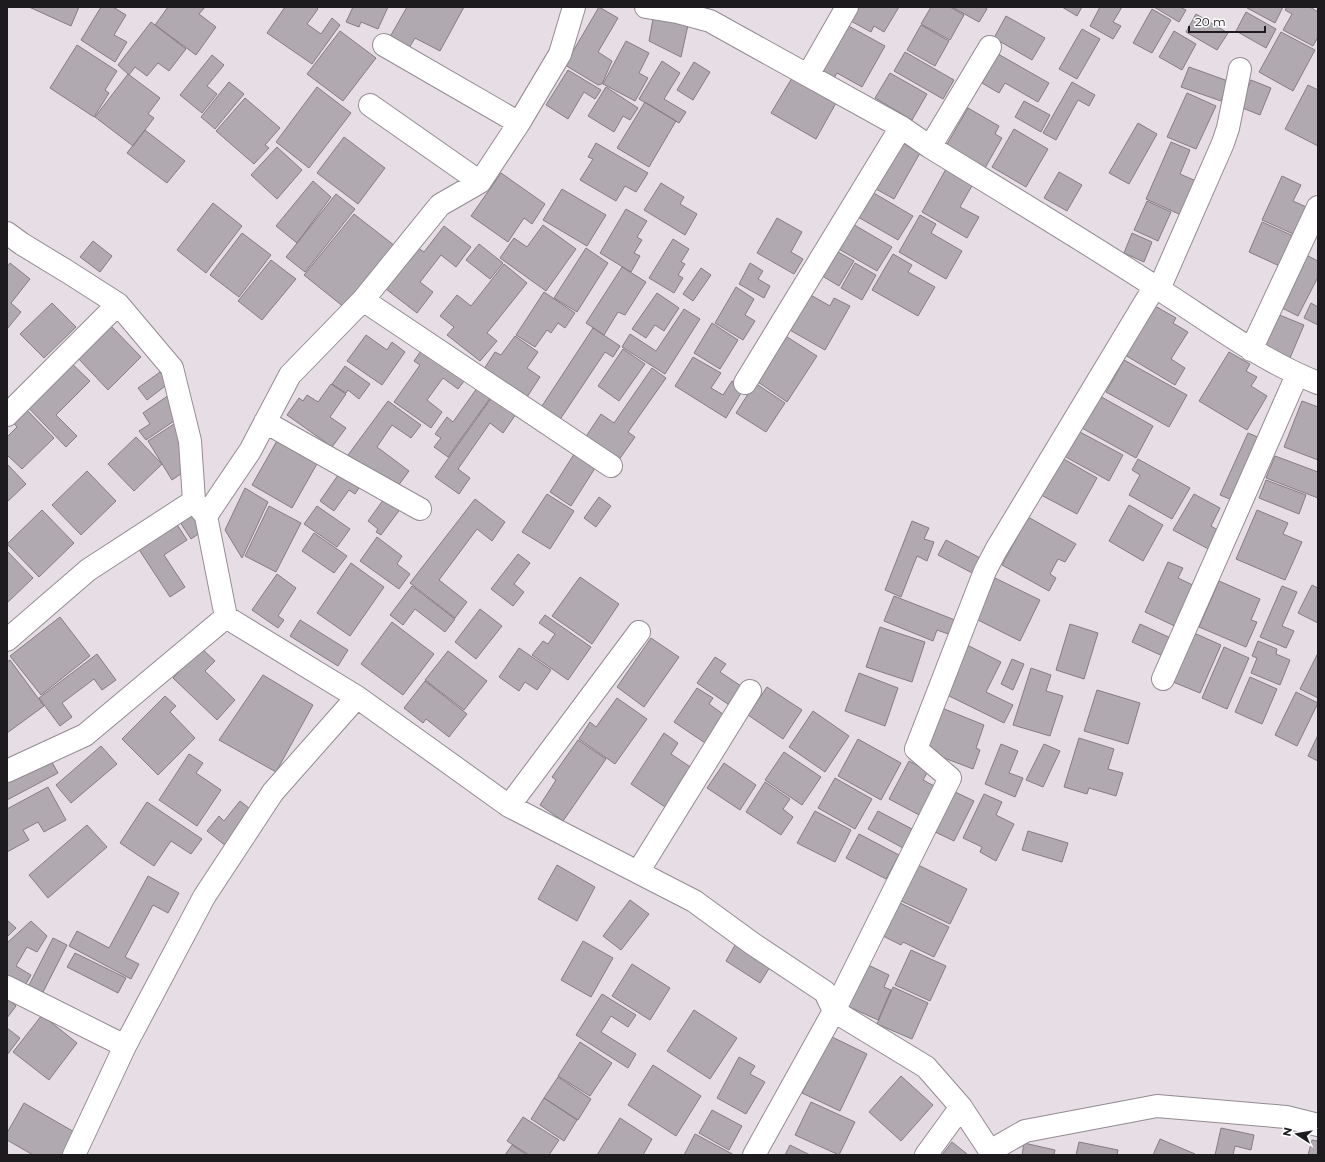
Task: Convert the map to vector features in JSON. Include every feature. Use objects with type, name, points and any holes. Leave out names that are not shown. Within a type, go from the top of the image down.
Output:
[{"type":"street","points":[[7,640],[88,570],[200,508],[250,451],[290,375],[363,300],[440,205],[480,182],[520,123],[560,54],[574,7]]},
{"type":"street","points":[[646,7],[676,12],[710,21],[901,127],[930,147],[1157,288],[1251,350],[1297,375],[1318,383]]},
{"type":"street","points":[[808,75],[847,7]]},
{"type":"street","points":[[384,45],[520,123]]},
{"type":"street","points":[[930,147],[990,47]]},
{"type":"street","points":[[754,1155],[834,1011],[950,778],[916,749],[985,571],[996,550],[1157,288],[1223,143],[1228,128],[1240,69]]},
{"type":"street","points":[[370,105],[480,182]]},
{"type":"street","points":[[745,383],[901,127]]},
{"type":"street","points":[[1251,350],[1318,207]]},
{"type":"street","points":[[7,234],[118,304],[172,368],[190,441],[200,508],[226,617],[357,697],[509,806],[694,901],[753,944],[825,992],[834,1011],[926,1067],[961,1108],[993,1153],[1025,1131],[1157,1106],[1286,1117],[1318,1125]]},
{"type":"street","points":[[363,300],[611,466]]},
{"type":"street","points":[[7,415],[118,304]]},
{"type":"street","points":[[1163,679],[1297,375]]},
{"type":"street","points":[[265,422],[420,509]]},
{"type":"street","points":[[7,772],[85,735],[226,617]]},
{"type":"street","points":[[509,806],[638,632]]},
{"type":"street","points":[[638,872],[750,691]]},
{"type":"street","points":[[74,1155],[125,1046],[204,897],[268,798],[357,697]]},
{"type":"street","points":[[7,987],[125,1046]]},
{"type":"street","points":[[926,1155],[961,1108]]},
{"type":"building","points":[[29,7],[79,7],[71,26]]},
{"type":"building","points":[[101,7],[113,7],[126,15],[114,35],[127,42],[115,62],[81,40]]},
{"type":"building","points":[[168,7],[205,7],[199,14],[216,27],[196,55],[155,25]]},
{"type":"building","points":[[285,7],[316,7],[318,9],[307,24],[321,34],[332,18],[340,25],[312,64],[267,33]]},
{"type":"building","points":[[353,7],[388,7],[378,29],[361,22],[359,27],[346,22]]},
{"type":"building","points":[[407,7],[464,7],[440,51],[415,38],[406,53],[387,42]]},
{"type":"building","points":[[599,7],[618,18],[598,52],[612,61],[602,84],[598,85],[565,65]]},
{"type":"building","points":[[857,7],[899,7],[884,32],[874,26],[871,32],[849,20]]},
{"type":"building","points":[[931,7],[950,7],[964,15],[950,40],[921,24]]},
{"type":"building","points":[[952,7],[984,7],[987,9],[979,22]]},
{"type":"building","points":[[1062,7],[1082,7],[1077,16]]},
{"type":"building","points":[[1100,7],[1122,7],[1113,22],[1121,26],[1113,39],[1090,26]]},
{"type":"building","points":[[1154,7],[1180,7],[1186,10],[1179,22]]},
{"type":"building","points":[[1283,7],[1275,23],[1247,8]]},
{"type":"building","points":[[1287,7],[1310,7],[1318,12],[1318,37],[1313,46],[1283,30],[1292,14],[1285,10]]},
{"type":"building","points":[[1152,9],[1171,20],[1152,53],[1133,43]]},
{"type":"building","points":[[1246,12],[1276,29],[1266,48],[1236,31]]},
{"type":"building","points":[[1196,14],[1228,33],[1217,50],[1186,32]]},
{"type":"building","points":[[1006,16],[1045,38],[1032,60],[994,38]]},
{"type":"building","points":[[653,19],[688,25],[681,57],[649,41]]},
{"type":"building","points":[[151,22],[186,49],[169,71],[158,63],[147,76],[135,67],[129,75],[118,65]]},
{"type":"building","points":[[845,24],[885,46],[862,87],[837,73],[834,78],[819,69]]},
{"type":"building","points":[[921,25],[949,41],[935,66],[907,50]]},
{"type":"building","points":[[1082,29],[1100,39],[1077,79],[1059,69]]},
{"type":"building","points":[[340,31],[376,58],[343,101],[307,74]]},
{"type":"building","points":[[1174,31],[1196,44],[1182,70],[1159,57]]},
{"type":"building","points":[[1281,32],[1315,50],[1293,91],[1259,72]]},
{"type":"building","points":[[626,41],[649,53],[639,73],[648,78],[635,101],[603,84]]},
{"type":"building","points":[[77,45],[117,71],[105,90],[109,93],[94,117],[50,88]]},
{"type":"building","points":[[905,52],[954,80],[943,99],[894,71]]},
{"type":"building","points":[[998,54],[1049,83],[1038,102],[1005,83],[999,93],[982,83]]},
{"type":"building","points":[[212,55],[224,65],[207,86],[217,94],[202,113],[180,95]]},
{"type":"building","points":[[662,61],[680,73],[664,99],[686,112],[679,123],[639,99]]},
{"type":"building","points":[[694,62],[710,72],[693,100],[677,90]]},
{"type":"building","points":[[1189,67],[1228,81],[1221,101],[1181,87]]},
{"type":"building","points":[[568,70],[601,90],[595,99],[584,92],[568,119],[546,105]]},
{"type":"building","points":[[890,73],[927,94],[912,120],[875,98]]},
{"type":"building","points":[[128,74],[160,98],[148,114],[154,118],[133,146],[95,117]]},
{"type":"building","points":[[792,78],[836,103],[816,139],[771,113]]},
{"type":"building","points":[[1251,80],[1271,88],[1260,115],[1240,107]]},
{"type":"building","points":[[229,82],[244,94],[215,129],[201,117]]},
{"type":"building","points":[[1072,82],[1095,95],[1089,106],[1078,100],[1056,140],[1043,133]]},
{"type":"building","points":[[1308,85],[1318,90],[1318,146],[1285,129]]},
{"type":"building","points":[[317,87],[351,113],[309,168],[276,142]]},
{"type":"building","points":[[606,87],[638,108],[630,120],[623,116],[614,132],[588,116]]},
{"type":"building","points":[[1187,93],[1216,106],[1196,149],[1167,137]]},
{"type":"building","points":[[245,98],[280,128],[265,145],[269,148],[254,164],[216,131]]},
{"type":"building","points":[[1024,101],[1050,115],[1041,132],[1015,117]]},
{"type":"building","points":[[645,102],[676,121],[649,167],[617,148]]},
{"type":"building","points":[[968,108],[999,126],[995,134],[1002,138],[985,168],[946,146]]},
{"type":"building","points":[[1138,123],[1157,134],[1129,184],[1109,173]]},
{"type":"building","points":[[1014,129],[1048,149],[1026,187],[992,167]]},
{"type":"building","points":[[145,130],[185,161],[167,183],[127,153]]},
{"type":"building","points":[[344,137],[385,168],[358,204],[317,173]]},
{"type":"building","points":[[901,142],[920,153],[894,199],[874,188]]},
{"type":"building","points":[[1171,142],[1190,150],[1180,174],[1196,181],[1181,215],[1146,199]]},
{"type":"building","points":[[596,143],[648,173],[636,192],[625,186],[616,201],[580,180],[593,159],[588,157]]},
{"type":"building","points":[[277,147],[302,170],[277,199],[251,175]]},
{"type":"building","points":[[946,169],[973,184],[960,207],[979,217],[967,238],[922,212]]},
{"type":"building","points":[[1059,172],[1082,185],[1067,211],[1044,198]]},
{"type":"building","points":[[501,173],[545,204],[532,224],[524,218],[508,242],[471,216]]},
{"type":"building","points":[[1282,176],[1301,185],[1293,201],[1313,210],[1300,237],[1262,220]]},
{"type":"building","points":[[313,181],[331,197],[297,243],[276,226]]},
{"type":"building","points":[[661,183],[684,197],[680,204],[697,214],[685,235],[644,210]]},
{"type":"building","points":[[562,189],[606,215],[587,246],[543,220]]},
{"type":"building","points":[[872,192],[913,216],[898,240],[858,217]]},
{"type":"building","points":[[336,194],[355,209],[305,272],[286,257]]},
{"type":"building","points":[[1147,201],[1171,212],[1158,241],[1134,230]]},
{"type":"building","points":[[213,203],[242,226],[206,273],[177,250]]},
{"type":"building","points":[[626,209],[647,221],[637,237],[642,240],[634,253],[640,256],[631,272],[600,253]]},
{"type":"building","points":[[354,214],[395,246],[345,308],[304,275]]},
{"type":"building","points":[[920,215],[936,224],[931,233],[962,251],[946,279],[899,252]]},
{"type":"building","points":[[777,218],[802,232],[791,252],[803,259],[794,274],[757,253]]},
{"type":"building","points":[[1262,222],[1300,239],[1286,269],[1249,252]]},
{"type":"building","points":[[851,223],[892,247],[877,271],[837,248]]},
{"type":"building","points":[[543,225],[576,249],[546,291],[500,258],[514,238],[527,247]]},
{"type":"building","points":[[444,226],[471,247],[456,267],[441,255],[420,282],[433,292],[417,313],[386,289],[418,248],[424,252]]},
{"type":"building","points":[[242,233],[271,255],[239,297],[210,275]]},
{"type":"building","points":[[1132,233],[1152,242],[1144,262],[1124,253]]},
{"type":"building","points":[[673,239],[689,249],[681,262],[685,264],[678,275],[683,278],[674,293],[649,278]]},
{"type":"building","points":[[93,241],[112,256],[100,272],[80,257]]},
{"type":"building","points":[[479,244],[503,263],[490,279],[466,260]]},
{"type":"building","points":[[586,248],[608,263],[577,312],[554,298]]},
{"type":"building","points":[[833,249],[854,261],[839,286],[819,274]]},
{"type":"building","points":[[893,254],[912,265],[908,272],[935,287],[918,316],[872,290]]},
{"type":"building","points":[[1304,254],[1318,261],[1318,277],[1298,316],[1278,306]]},
{"type":"building","points":[[271,260],[296,279],[262,320],[238,301]]},
{"type":"building","points":[[10,263],[30,279],[11,303],[21,312],[7,329],[7,267]]},
{"type":"building","points":[[750,263],[763,271],[758,279],[770,286],[764,298],[739,284]]},
{"type":"building","points":[[855,263],[876,275],[862,300],[841,288]]},
{"type":"building","points":[[504,264],[527,283],[487,333],[497,341],[480,361],[447,335],[454,327],[440,316],[457,295],[471,306]]},
{"type":"building","points":[[622,267],[646,282],[625,315],[618,312],[604,335],[586,323]]},
{"type":"building","points":[[701,268],[711,275],[693,301],[683,294]]},
{"type":"building","points":[[736,287],[754,299],[745,315],[755,321],[743,340],[715,323]]},
{"type":"building","points":[[544,292],[575,313],[565,328],[558,323],[551,333],[547,330],[535,347],[516,335]]},
{"type":"building","points":[[657,293],[679,308],[664,331],[655,325],[646,338],[632,329]]},
{"type":"building","points":[[807,293],[830,306],[834,298],[850,306],[825,350],[788,329]]},
{"type":"building","points":[[52,303],[76,327],[44,358],[20,334]]},
{"type":"building","points":[[1311,303],[1318,307],[1318,325],[1304,318]]},
{"type":"building","points":[[1155,306],[1176,318],[1173,323],[1188,332],[1171,359],[1185,368],[1175,385],[1125,355]]},
{"type":"building","points":[[684,309],[700,319],[665,374],[622,347],[630,334],[656,351]]},
{"type":"building","points":[[1277,314],[1304,325],[1287,365],[1260,353]]},
{"type":"building","points":[[712,323],[738,340],[720,369],[694,353]]},
{"type":"building","points":[[109,324],[141,357],[108,390],[76,356]]},
{"type":"building","points":[[593,328],[620,346],[613,357],[605,352],[559,421],[540,409]]},
{"type":"building","points":[[366,335],[387,350],[392,342],[405,352],[382,385],[347,361]]},
{"type":"building","points":[[784,335],[817,356],[787,402],[755,380]]},
{"type":"building","points":[[515,336],[538,352],[527,368],[540,377],[527,397],[484,369],[495,352],[501,355]]},
{"type":"building","points":[[425,345],[468,376],[458,389],[443,378],[427,400],[442,412],[431,428],[394,402],[420,365],[414,361]]},
{"type":"building","points":[[623,349],[645,364],[619,401],[598,386]]},
{"type":"building","points":[[1229,352],[1250,364],[1246,371],[1257,377],[1251,386],[1267,396],[1247,430],[1199,401]]},
{"type":"building","points":[[693,357],[721,373],[711,388],[723,395],[732,381],[744,388],[726,418],[675,386]]},
{"type":"building","points":[[67,359],[90,381],[56,415],[77,436],[66,447],[23,402]]},
{"type":"building","points":[[1124,360],[1187,395],[1169,427],[1106,392]]},
{"type":"building","points":[[345,366],[370,384],[359,399],[348,390],[346,393],[332,384]]},
{"type":"building","points":[[652,368],[666,378],[628,432],[635,437],[616,464],[583,441],[601,414],[614,423]]},
{"type":"building","points":[[160,372],[169,383],[147,400],[138,388]]},
{"type":"building","points":[[755,383],[785,403],[766,432],[736,413]]},
{"type":"building","points":[[331,384],[346,394],[330,417],[346,428],[332,447],[287,415],[299,398],[303,401],[307,395],[318,402]]},
{"type":"building","points":[[480,384],[493,394],[448,457],[434,447],[441,438],[435,434],[447,417],[453,422]]},
{"type":"building","points":[[169,395],[183,415],[146,440],[139,431],[150,424],[143,413]]},
{"type":"building","points":[[1098,395],[1153,426],[1136,458],[1080,427]]},
{"type":"building","points":[[492,397],[516,414],[503,433],[490,423],[458,469],[470,478],[459,494],[435,477]]},
{"type":"building","points":[[388,401],[421,425],[411,438],[392,425],[377,447],[409,471],[395,490],[348,455]]},
{"type":"building","points":[[1302,401],[1318,407],[1318,460],[1284,447]]},
{"type":"building","points":[[24,407],[54,438],[22,469],[7,455],[7,437],[17,427],[11,420]]},
{"type":"building","points":[[177,422],[185,471],[172,480],[148,441]]},
{"type":"building","points":[[1078,431],[1123,455],[1109,481],[1064,456]]},
{"type":"building","points":[[1248,433],[1265,440],[1237,502],[1220,495]]},
{"type":"building","points":[[136,437],[162,464],[134,491],[108,464]]},
{"type":"building","points":[[278,439],[318,462],[292,508],[252,485]]},
{"type":"building","points":[[576,451],[597,465],[571,506],[550,492]]},
{"type":"building","points":[[1275,456],[1318,472],[1318,498],[1266,478]]},
{"type":"building","points":[[1062,458],[1097,478],[1077,514],[1041,495]]},
{"type":"building","points":[[1138,459],[1190,488],[1172,519],[1129,495],[1140,475],[1132,470]]},
{"type":"building","points":[[7,464],[26,484],[7,502]]},
{"type":"building","points":[[343,468],[363,482],[355,494],[349,490],[334,511],[320,501]]},
{"type":"building","points":[[87,471],[116,501],[81,535],[52,505]]},
{"type":"building","points":[[1266,480],[1306,495],[1299,514],[1259,498]]},
{"type":"building","points":[[245,488],[268,502],[242,558],[225,530]]},
{"type":"building","points":[[389,492],[404,504],[381,535],[376,532],[378,529],[368,521]]},
{"type":"building","points":[[547,494],[574,511],[550,549],[522,532]]},
{"type":"building","points":[[1194,494],[1220,508],[1211,526],[1224,534],[1214,552],[1173,530]]},
{"type":"building","points":[[599,497],[611,506],[596,527],[584,518]]},
{"type":"building","points":[[475,499],[505,522],[492,541],[477,529],[439,580],[467,602],[455,618],[410,583]]},
{"type":"building","points":[[1129,505],[1163,525],[1143,561],[1109,541]]},
{"type":"building","points":[[269,506],[301,523],[276,572],[245,556]]},
{"type":"building","points":[[317,506],[350,529],[337,547],[304,524]]},
{"type":"building","points":[[194,508],[207,528],[191,539],[178,519]]},
{"type":"building","points":[[42,510],[74,543],[39,577],[7,544]]},
{"type":"building","points":[[1257,510],[1288,523],[1283,534],[1302,542],[1285,580],[1236,559]]},
{"type":"building","points":[[1028,517],[1076,544],[1065,562],[1058,559],[1050,574],[1056,578],[1049,591],[1002,565]]},
{"type":"building","points":[[912,521],[929,528],[924,539],[934,542],[927,561],[917,556],[901,597],[885,590]]},
{"type":"building","points":[[176,523],[187,540],[164,555],[185,587],[170,597],[138,548]]},
{"type":"building","points":[[314,533],[347,556],[334,573],[302,551]]},
{"type":"building","points":[[377,537],[402,556],[397,564],[410,574],[399,589],[360,561]]},
{"type":"building","points":[[946,540],[984,560],[976,575],[938,555]]},
{"type":"building","points":[[7,551],[33,578],[7,603]]},
{"type":"building","points":[[518,554],[530,563],[514,584],[524,592],[513,606],[491,589]]},
{"type":"building","points":[[1168,562],[1183,568],[1178,578],[1201,589],[1183,630],[1145,612]]},
{"type":"building","points":[[351,563],[384,587],[350,636],[317,613]]},
{"type":"building","points":[[277,574],[296,588],[278,616],[284,620],[278,628],[252,610]]},
{"type":"building","points":[[580,577],[619,604],[592,644],[552,616]]},
{"type":"building","points":[[995,578],[1040,600],[1020,641],[976,619]]},
{"type":"building","points":[[1219,581],[1260,599],[1251,620],[1257,622],[1246,647],[1199,627]]},
{"type":"building","points":[[1312,585],[1318,588],[1318,623],[1298,613]]},
{"type":"building","points":[[412,586],[455,619],[445,632],[415,609],[403,625],[390,615]]},
{"type":"building","points":[[1282,586],[1297,592],[1282,626],[1294,631],[1286,648],[1260,637]]},
{"type":"building","points":[[894,596],[960,622],[954,636],[937,630],[933,641],[884,621]]},
{"type":"building","points":[[480,609],[502,626],[476,659],[455,642]]},
{"type":"building","points":[[545,615],[591,647],[568,680],[532,655],[543,641],[548,644],[555,634],[539,623]]},
{"type":"building","points":[[60,617],[90,656],[41,695],[10,656]]},
{"type":"building","points":[[300,620],[348,650],[338,666],[290,636]]},
{"type":"building","points":[[392,622],[434,654],[403,695],[361,664]]},
{"type":"building","points":[[1070,624],[1098,633],[1084,679],[1056,670]]},
{"type":"building","points":[[1140,624],[1175,640],[1167,658],[1132,642]]},
{"type":"building","points":[[880,627],[925,642],[912,682],[866,667]]},
{"type":"building","points":[[1194,633],[1221,645],[1200,693],[1173,682]]},
{"type":"building","points":[[651,638],[679,657],[644,707],[617,687]]},
{"type":"building","points":[[1258,641],[1277,649],[1276,654],[1290,660],[1280,685],[1251,673],[1257,658],[1252,656]]},
{"type":"building","points":[[967,645],[1001,662],[986,692],[1013,705],[1004,723],[943,693]]},
{"type":"building","points":[[1224,647],[1249,658],[1227,709],[1202,698]]},
{"type":"building","points":[[201,648],[215,661],[205,671],[235,700],[217,720],[173,678]]},
{"type":"building","points":[[519,648],[551,670],[537,690],[525,682],[519,691],[499,677]]},
{"type":"building","points":[[448,651],[487,681],[464,710],[425,680]]},
{"type":"building","points":[[1318,653],[1318,698],[1300,689]]},
{"type":"building","points":[[97,654],[116,680],[102,690],[94,679],[62,703],[72,717],[60,726],[39,698]]},
{"type":"building","points":[[715,657],[726,664],[720,672],[747,690],[735,709],[697,683]]},
{"type":"building","points":[[1012,659],[1024,664],[1013,690],[1001,684]]},
{"type":"building","points":[[10,660],[44,706],[7,733],[7,662]]},
{"type":"building","points":[[1031,668],[1051,675],[1046,691],[1063,696],[1050,736],[1013,725]]},
{"type":"building","points":[[859,673],[898,688],[885,726],[845,711]]},
{"type":"building","points":[[263,675],[313,705],[276,772],[219,740]]},
{"type":"building","points":[[1250,677],[1277,689],[1262,724],[1235,712]]},
{"type":"building","points":[[425,681],[467,714],[449,737],[426,719],[423,723],[404,708]]},
{"type":"building","points":[[767,687],[802,710],[783,739],[748,715]]},
{"type":"building","points":[[697,688],[713,698],[709,704],[727,717],[708,745],[674,722]]},
{"type":"building","points":[[1097,690],[1140,703],[1128,744],[1084,731]]},
{"type":"building","points":[[1296,692],[1318,703],[1297,746],[1275,735]]},
{"type":"building","points":[[165,696],[176,706],[170,712],[195,738],[158,775],[122,739]]},
{"type":"building","points":[[617,698],[647,719],[615,764],[579,739],[590,722],[596,727]]},
{"type":"building","points":[[942,708],[984,725],[976,748],[980,750],[973,769],[926,751]]},
{"type":"building","points":[[813,711],[849,736],[825,772],[789,747]]},
{"type":"building","points":[[664,733],[678,743],[671,754],[695,770],[668,809],[631,784]]},
{"type":"building","points":[[1318,735],[1318,761],[1308,756]]},
{"type":"building","points":[[1079,738],[1114,749],[1108,769],[1123,773],[1116,796],[1089,788],[1087,794],[1064,787]]},
{"type":"building","points":[[858,739],[901,763],[881,800],[838,776]]},
{"type":"building","points":[[578,740],[606,759],[563,821],[540,805],[556,780],[552,777]]},
{"type":"building","points":[[1001,744],[1018,751],[1009,773],[1023,778],[1015,797],[985,784]]},
{"type":"building","points":[[1044,744],[1060,751],[1043,787],[1026,780]]},
{"type":"building","points":[[101,746],[117,764],[71,803],[56,785]]},
{"type":"building","points":[[784,752],[821,777],[802,805],[765,780]]},
{"type":"building","points":[[189,754],[203,763],[196,773],[221,790],[197,826],[159,800]]},
{"type":"building","points":[[48,755],[58,773],[7,800],[7,777]]},
{"type":"building","points":[[909,761],[928,771],[923,780],[938,788],[923,817],[889,799]]},
{"type":"building","points":[[724,763],[756,785],[740,810],[707,788]]},
{"type":"building","points":[[835,778],[872,799],[855,829],[818,808]]},
{"type":"building","points":[[765,782],[790,799],[783,809],[793,817],[781,835],[746,812]]},
{"type":"building","points":[[48,787],[66,820],[44,832],[38,822],[23,830],[29,840],[7,852],[7,809]]},
{"type":"building","points":[[951,790],[974,801],[954,841],[931,830]]},
{"type":"building","points":[[984,794],[1002,802],[996,815],[1014,824],[996,861],[980,852],[982,847],[963,838]]},
{"type":"building","points":[[240,801],[254,812],[226,846],[207,831],[219,816],[224,821]]},
{"type":"building","points":[[147,802],[202,839],[191,854],[171,841],[154,866],[120,843]]},
{"type":"building","points":[[815,811],[851,830],[835,862],[797,843]]},
{"type":"building","points":[[878,811],[912,829],[903,848],[868,829]]},
{"type":"building","points":[[87,825],[107,847],[48,898],[29,875]]},
{"type":"building","points":[[1028,831],[1068,843],[1062,862],[1022,850]]},
{"type":"building","points":[[859,834],[899,855],[886,879],[846,858]]},
{"type":"building","points":[[914,863],[967,889],[950,924],[897,899]]},
{"type":"building","points":[[557,865],[595,887],[577,921],[538,899]]},
{"type":"building","points":[[148,876],[179,893],[168,913],[153,905],[125,957],[139,964],[131,979],[69,946],[77,931],[109,948]]},
{"type":"building","points":[[630,900],[649,914],[621,950],[603,936]]},
{"type":"building","points":[[896,901],[949,927],[934,957],[903,942],[901,945],[879,934]]},
{"type":"building","points":[[7,920],[16,928],[7,937]]},
{"type":"building","points":[[31,921],[47,936],[37,952],[27,947],[16,966],[31,975],[23,989],[7,979],[7,943]]},
{"type":"building","points":[[53,938],[67,945],[40,998],[26,991]]},
{"type":"building","points":[[738,940],[773,962],[760,983],[726,961]]},
{"type":"building","points":[[583,941],[613,958],[591,997],[561,980]]},
{"type":"building","points":[[911,950],[946,966],[930,1001],[895,985]]},
{"type":"building","points":[[75,953],[126,978],[118,993],[67,967]]},
{"type":"building","points":[[864,963],[889,975],[884,987],[891,990],[878,1020],[845,1005]]},
{"type":"building","points":[[632,964],[670,988],[650,1020],[612,996]]},
{"type":"building","points":[[893,987],[928,1003],[912,1039],[877,1024]]},
{"type":"building","points":[[602,994],[636,1015],[628,1027],[611,1016],[601,1032],[636,1054],[628,1068],[576,1035]]},
{"type":"building","points":[[7,998],[16,1006],[7,1018]]},
{"type":"building","points":[[694,1010],[737,1038],[710,1079],[667,1051]]},
{"type":"building","points":[[42,1015],[77,1043],[49,1080],[13,1052]]},
{"type":"building","points":[[7,1028],[20,1038],[7,1055]]},
{"type":"building","points":[[830,1036],[867,1054],[840,1111],[802,1093]]},
{"type":"building","points":[[580,1042],[612,1063],[590,1096],[558,1076]]},
{"type":"building","points":[[739,1057],[755,1066],[750,1074],[765,1082],[746,1114],[717,1098]]},
{"type":"building","points":[[653,1065],[701,1096],[676,1136],[628,1105]]},
{"type":"building","points":[[901,1076],[933,1105],[901,1141],[869,1112]]},
{"type":"building","points":[[558,1077],[591,1099],[578,1120],[544,1098]]},
{"type":"building","points":[[544,1098],[577,1120],[564,1141],[531,1119]]},
{"type":"building","points":[[811,1102],[855,1122],[839,1155],[795,1135]]},
{"type":"building","points":[[24,1103],[76,1133],[64,1155],[33,1155],[7,1140],[7,1133]]},
{"type":"building","points":[[712,1110],[742,1126],[729,1150],[699,1133]]},
{"type":"building","points":[[523,1117],[559,1140],[549,1155],[529,1155],[507,1141]]},
{"type":"building","points":[[620,1118],[652,1139],[643,1155],[597,1155]]},
{"type":"building","points":[[1221,1128],[1254,1135],[1251,1150],[1235,1146],[1233,1155],[1215,1155]]},
{"type":"building","points":[[695,1134],[699,1136],[734,1155],[684,1155]]},
{"type":"building","points":[[1160,1139],[1195,1154],[1153,1155]]},
{"type":"building","points":[[1312,1140],[1318,1141],[1318,1155],[1308,1155]]},
{"type":"building","points":[[952,1142],[967,1154],[942,1155]]},
{"type":"building","points":[[1079,1142],[1118,1150],[1117,1155],[1076,1155]]},
{"type":"building","points":[[1024,1143],[1055,1150],[1054,1154],[1057,1155],[1022,1155]]},
{"type":"building","points":[[512,1145],[527,1155],[505,1155]]},
{"type":"building","points":[[790,1145],[810,1155],[785,1155]]}]
